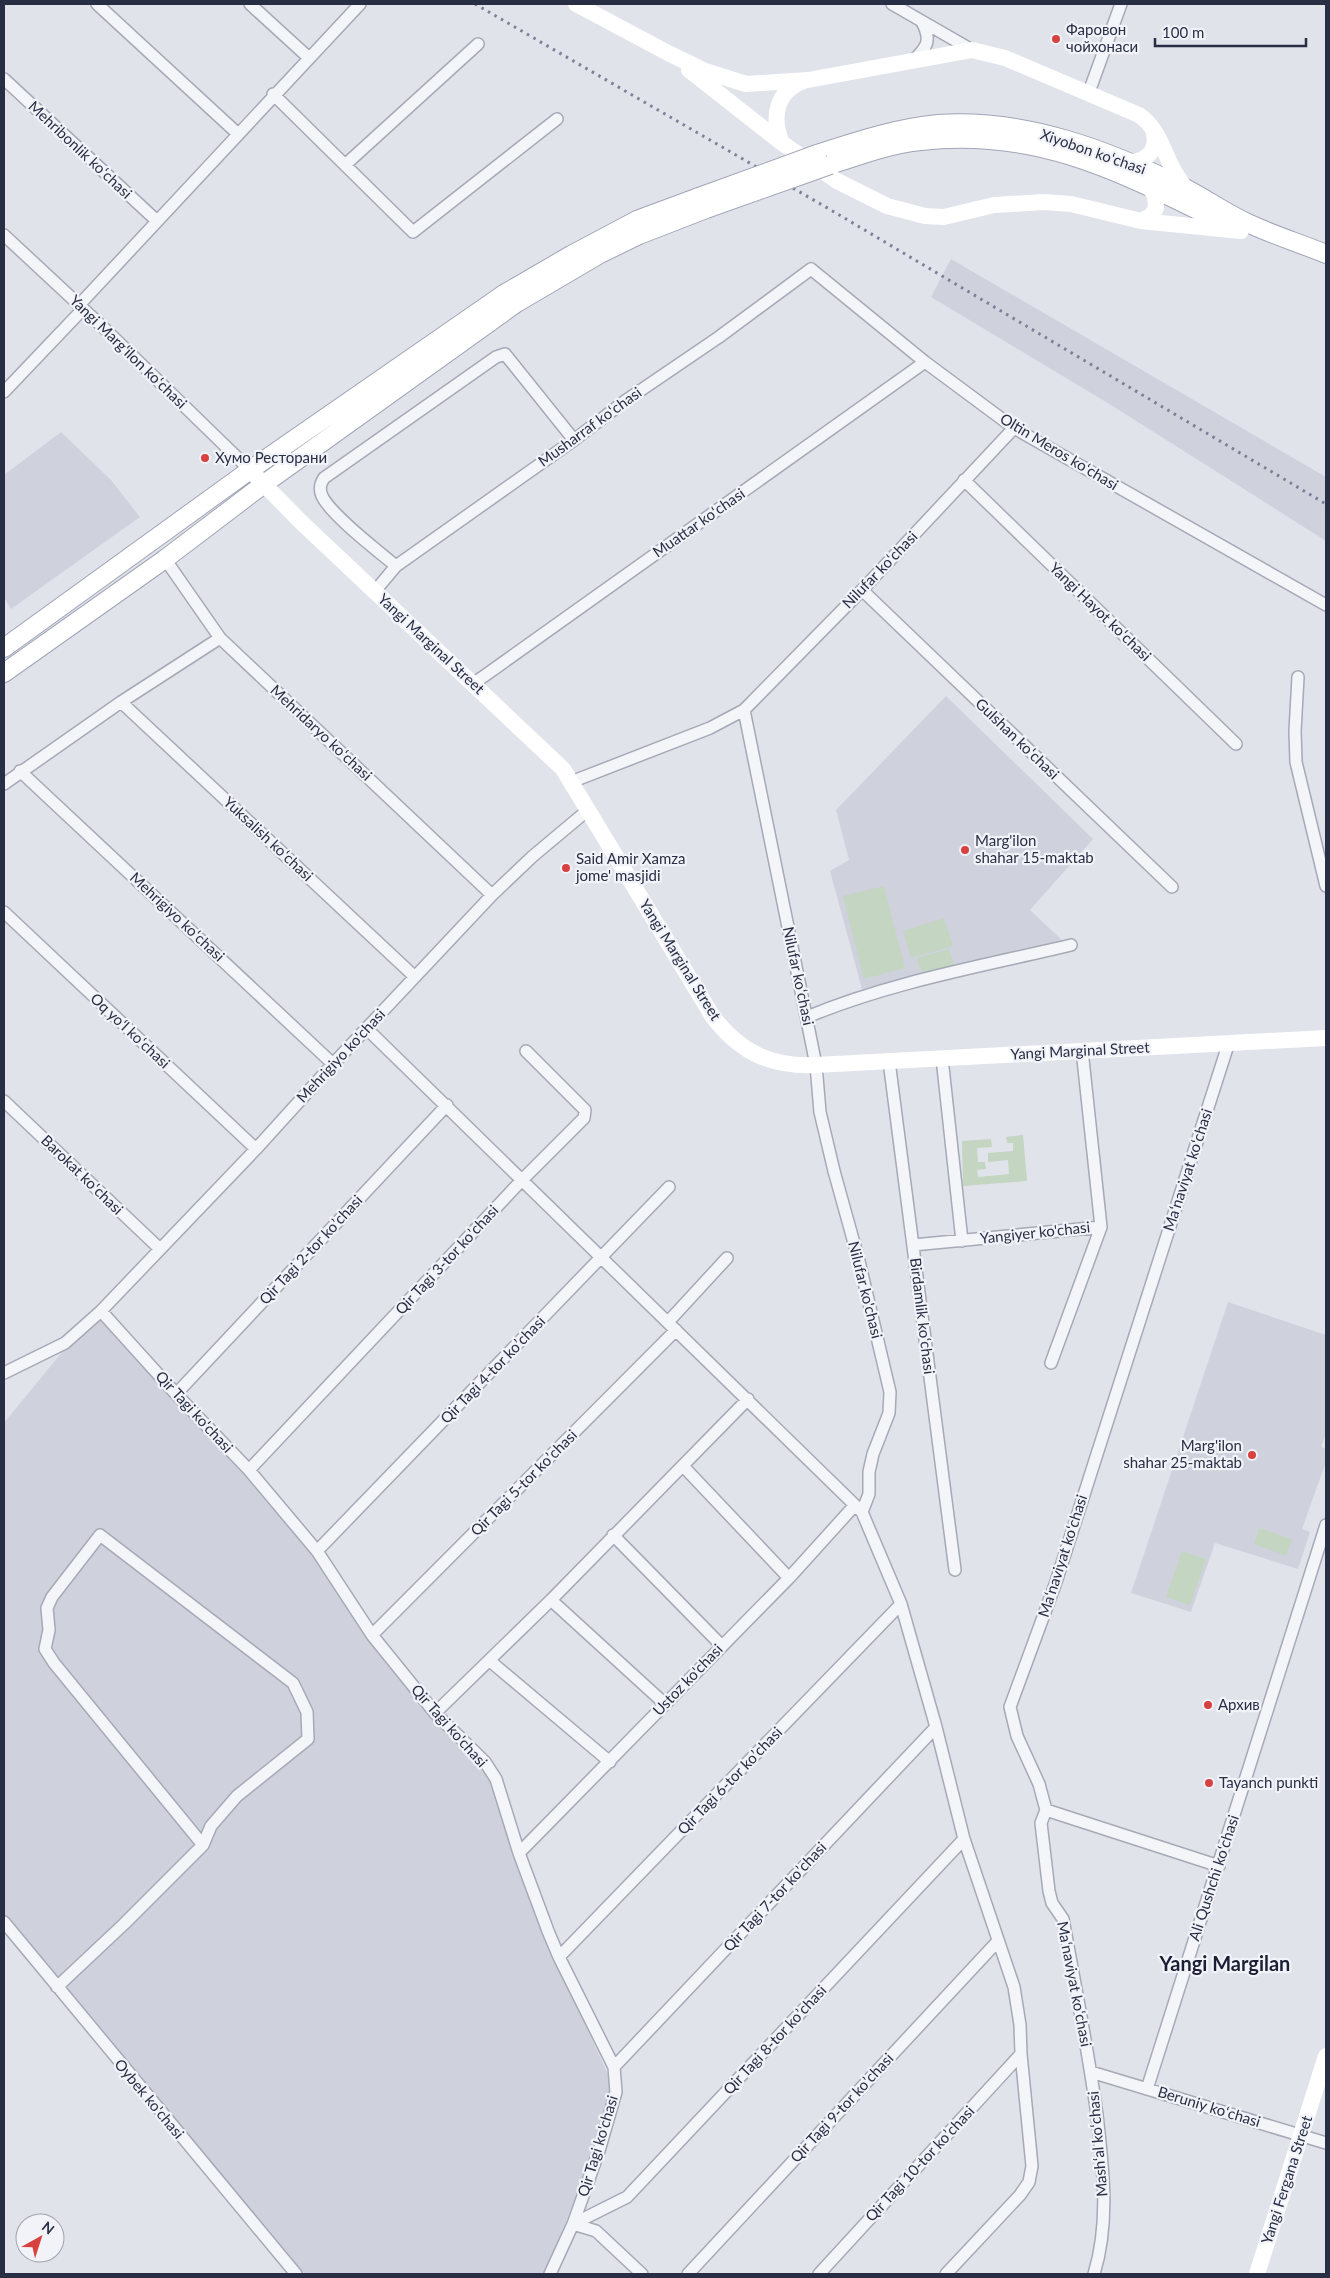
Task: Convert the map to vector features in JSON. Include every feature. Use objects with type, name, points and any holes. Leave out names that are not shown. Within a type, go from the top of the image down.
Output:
[{"type":"main road","points":[[576,4],[668,54],[705,71],[746,84],[808,80],[972,50],[1005,58],[1089,92],[1139,115],[1151,125],[1164,145],[1170,162],[1186,189]]},
{"type":"main road","points":[[668,54],[782,143],[837,180],[887,206],[925,216],[944,217],[994,205],[1043,202],[1071,204],[1141,221],[1241,231]]},
{"type":"main road","points":[[782,143],[776,124],[778,104],[790,88],[808,80]]},
{"type":"main road","name":"Xiyobon koʻchasi","points":[[823,160],[898,130],[939,124],[979,124],[1018,128],[1056,136],[1130,162],[1186,189],[1251,225],[1326,254]]},
{"type":"main road","points":[[1130,162],[1147,157],[1154,147],[1156,141],[1151,125]]},
{"type":"main road","name":"Xiyobon koʻchasi","points":[[823,160],[920,141],[961,138],[1045,147],[1085,159],[1148,185],[1241,231],[1326,265]]},
{"type":"main road","points":[[4,648],[250,470],[504,294],[571,255],[637,220],[703,203],[823,160]]},
{"type":"main road","points":[[1141,221],[1151,216],[1156,208],[1155,196],[1148,185]]},
{"type":"main road","points":[[4,673],[165,559],[264,484],[514,304],[600,254],[703,203]]},
{"type":"main road","name":"Yangi Marginal Street","points":[[250,470],[374,591],[563,769],[721,1027],[756,1055],[786,1064],[816,1065],[1326,1038]]},
{"type":"main road","name":"Yangi Fergana Street","points":[[1257,2274],[1326,2056]]},
{"type":"street","points":[[97,4],[237,133]]},
{"type":"street","points":[[250,4],[308,57]]},
{"type":"street","points":[[4,392],[156,221],[273,94],[360,4]]},
{"type":"street","points":[[892,4],[972,50]]},
{"type":"street","points":[[1089,92],[1121,4]]},
{"type":"street","points":[[913,61],[923,51],[928,41],[927,31],[922,22]]},
{"type":"street","points":[[345,165],[478,44]]},
{"type":"street","name":"Mehribonlik koʻchasi","points":[[4,79],[156,221]]},
{"type":"street","points":[[273,94],[413,232],[557,119]]},
{"type":"street","name":"Yangi Margʻilon koʻchasi","points":[[4,235],[250,470]]},
{"type":"street","name":"Oltin Meros koʻchasi","points":[[811,269],[925,362],[1014,428],[1326,605]]},
{"type":"street","name":"Musharraf koʻchasi","points":[[374,591],[396,566],[574,440],[625,401],[719,337],[811,269]]},
{"type":"street","points":[[396,566],[332,510],[321,495],[320,485],[324,478],[496,357],[505,354],[574,440]]},
{"type":"street","name":"Muattar koʻchasi","points":[[473,684],[925,362]]},
{"type":"street","name":"Nilufar koʻchasi","points":[[571,782],[710,728],[744,710],[862,590],[1014,428]]},
{"type":"street","name":"Yangi Hayot koʻchasi","points":[[964,480],[1236,744]]},
{"type":"street","name":"Mehridaryo koʻchasi","points":[[165,559],[220,638],[492,895]]},
{"type":"street","name":"Gulshan koʻchasi","points":[[862,590],[1172,887]]},
{"type":"street","points":[[4,784],[120,702],[220,638]]},
{"type":"street","points":[[1298,677],[1294,731],[1296,762],[1326,886]]},
{"type":"street","name":"Yuksalish koʻchasi","points":[[120,702],[415,977]]},
{"type":"street","name":"Nilufar koʻchasi","points":[[744,710],[816,1065]]},
{"type":"street","name":"Mehrigiyo koʻchasi","points":[[20,771],[333,1064]]},
{"type":"street","name":"Mehrigiyo ko'chasi","points":[[4,1373],[65,1343],[101,1311],[256,1149],[366,1028],[492,895],[533,856],[588,810]]},
{"type":"street","name":"Oq yoʻl koʻchasi","points":[[4,912],[256,1149]]},
{"type":"street","points":[[807,1017],[836,1005],[895,987],[1071,945]]},
{"type":"street","points":[[366,1028],[859,1509],[901,1604],[936,1727],[964,1839],[997,1942],[1014,1987],[1020,2025],[1032,2166],[1029,2182],[1020,2195],[946,2274]]},
{"type":"street","name":"Maʻnaviyat koʻchasi","points":[[1091,2072],[1063,1919],[1052,1903],[1049,1891],[1042,1823],[1046,1810],[1039,1784],[1017,1736],[1010,1707],[1056,1582],[1229,1042]]},
{"type":"street","name":"Yangiyer ko'chasi","points":[[913,1245],[1101,1227],[1082,1050]]},
{"type":"street","name":"Qir Tagi 3-tor koʼchasi","points":[[249,1470],[521,1181],[584,1118],[585,1110],[526,1051]]},
{"type":"street","points":[[942,1058],[962,1241]]},
{"type":"street","name":"Birdamlik koʻchasi","points":[[890,1061],[955,1570]]},
{"type":"street","name":"Nilufar ko'chasi","points":[[816,1065],[820,1112],[859,1261],[890,1392],[889,1412],[873,1454],[869,1472],[869,1494],[859,1509]]},
{"type":"street","name":"Barokat koʻchasi","points":[[4,1101],[160,1249]]},
{"type":"street","name":"Qir Tagi 2-tor koʼchasi","points":[[176,1394],[446,1105]]},
{"type":"street","name":"Qir Tagi 4-tor koʼchasi","points":[[317,1551],[668,1187]]},
{"type":"street","points":[[1051,1363],[1101,1227]]},
{"type":"street","name":"Qir Tagi 5-tor koʼchasi","points":[[372,1635],[672,1326],[728,1258]]},
{"type":"street","name":"Qir Tagi ko'chasi","points":[[101,1311],[176,1394],[249,1470],[317,1551],[372,1635],[435,1713],[485,1762],[496,1779],[519,1853],[559,1957],[614,2067],[616,2092],[573,2224],[550,2274]]},
{"type":"street","points":[[435,1713],[551,1600],[748,1400]]},
{"type":"street","points":[[684,1466],[789,1578]]},
{"type":"street","name":"Ustoz ko'chasi","points":[[519,1853],[610,1762],[721,1645],[859,1509]]},
{"type":"street","name":"Ali Qushchi koʻchasi","points":[[1147,2089],[1326,1525]]},
{"type":"street","points":[[57,1987],[124,1924],[203,1845],[211,1826],[237,1796],[308,1740],[307,1712],[293,1683],[100,1535],[52,1597],[47,1608],[49,1630],[45,1649],[54,1663],[203,1845]]},
{"type":"street","points":[[613,1535],[721,1645]]},
{"type":"street","points":[[551,1600],[665,1704]]},
{"type":"street","name":"Qir Tagi 6-tor koʼchasi","points":[[559,1957],[901,1604]]},
{"type":"street","points":[[490,1661],[610,1762]]},
{"type":"street","name":"Qir Tagi 7-tor koʼchasi","points":[[614,2067],[936,1727]]},
{"type":"street","points":[[1046,1810],[1219,1866]]},
{"type":"street","name":"Qir Tagi 8-tor koʼchasi","points":[[573,2224],[627,2197],[964,1839]]},
{"type":"street","name":"Oybek ko'chasi","points":[[4,1922],[296,2274]]},
{"type":"street","name":"Qir Tagi 9-tor koʼchasi","points":[[688,2274],[997,1942]]},
{"type":"street","name":"Qir Tagi 10-tor koʼchasi","points":[[819,2274],[1021,2054]]},
{"type":"street","name":"Beruniy koʻchasi","points":[[1091,2072],[1326,2144]]},
{"type":"street","name":"Mashʻal koʻchasi","points":[[1091,2072],[1104,2169],[1104,2232],[1094,2274]]},
{"type":"street","points":[[573,2224],[596,2231],[642,2274]]},
{"type":"shaded area","points":[[951,259],[1326,477],[1326,541],[1111,405],[931,297]]},
{"type":"shaded area","points":[[61,432],[111,480],[140,517],[11,609],[4,598],[4,475]]},
{"type":"shaded area","name":"Marg'ilon shahar 15-maktab","points":[[946,696],[1093,839],[1030,910],[1065,943],[862,989],[830,871],[849,860],[836,810]]},
{"type":"shaded area","name":"Marg'ilon shahar 25-maktab","points":[[1228,1302],[1326,1335],[1326,1433],[1321,1447],[1326,1449],[1326,1462],[1302,1529],[1310,1532],[1298,1569],[1215,1543],[1191,1612],[1131,1593]]},
{"type":"shaded area","points":[[101,1315],[251,1475],[435,1715],[493,1780],[545,1935],[614,2088],[600,2136],[545,2274],[305,2274],[4,1921],[4,1423],[62,1352]]},
{"type":"green space","points":[[884,886],[905,968],[864,979],[843,896]]},
{"type":"green space","points":[[944,918],[953,946],[911,958],[903,931]]},
{"type":"green space","points":[[949,949],[954,966],[922,975],[917,958]]},
{"type":"green space","points":[[1023,1135],[1027,1181],[963,1186],[962,1141],[991,1139],[992,1147],[977,1148],[978,1162],[985,1162],[986,1169],[977,1170],[978,1177],[1009,1174],[1008,1160],[988,1162],[988,1153],[1013,1151],[1013,1143],[1007,1143],[1006,1137]]},
{"type":"green space","points":[[1259,1528],[1292,1539],[1286,1556],[1254,1544]]},
{"type":"green space","points":[[1182,1551],[1206,1559],[1190,1605],[1166,1597]]},
{"type":"railway","points":[[475,4],[836,213],[1326,504]]},
{"type":"place","name":"Фаровон чойхонаси","points":[[1056,39]]},
{"type":"place","name":"Хумо Ресторани","points":[[205,458]]},
{"type":"place","name":"Marg'ilon shahar 15-maktab","points":[[965,850]]},
{"type":"place","name":"Said Amir Xamza jome' masjidi","points":[[566,868]]},
{"type":"place","name":"Marg'ilon shahar 25-maktab","points":[[1252,1455]]},
{"type":"place","name":"Архив","points":[[1208,1705]]},
{"type":"place","name":"Tayanch punkti","points":[[1209,1783]]},
{"type":"district","name":"Yangi Margilan","points":[[1225,1964]]}]
